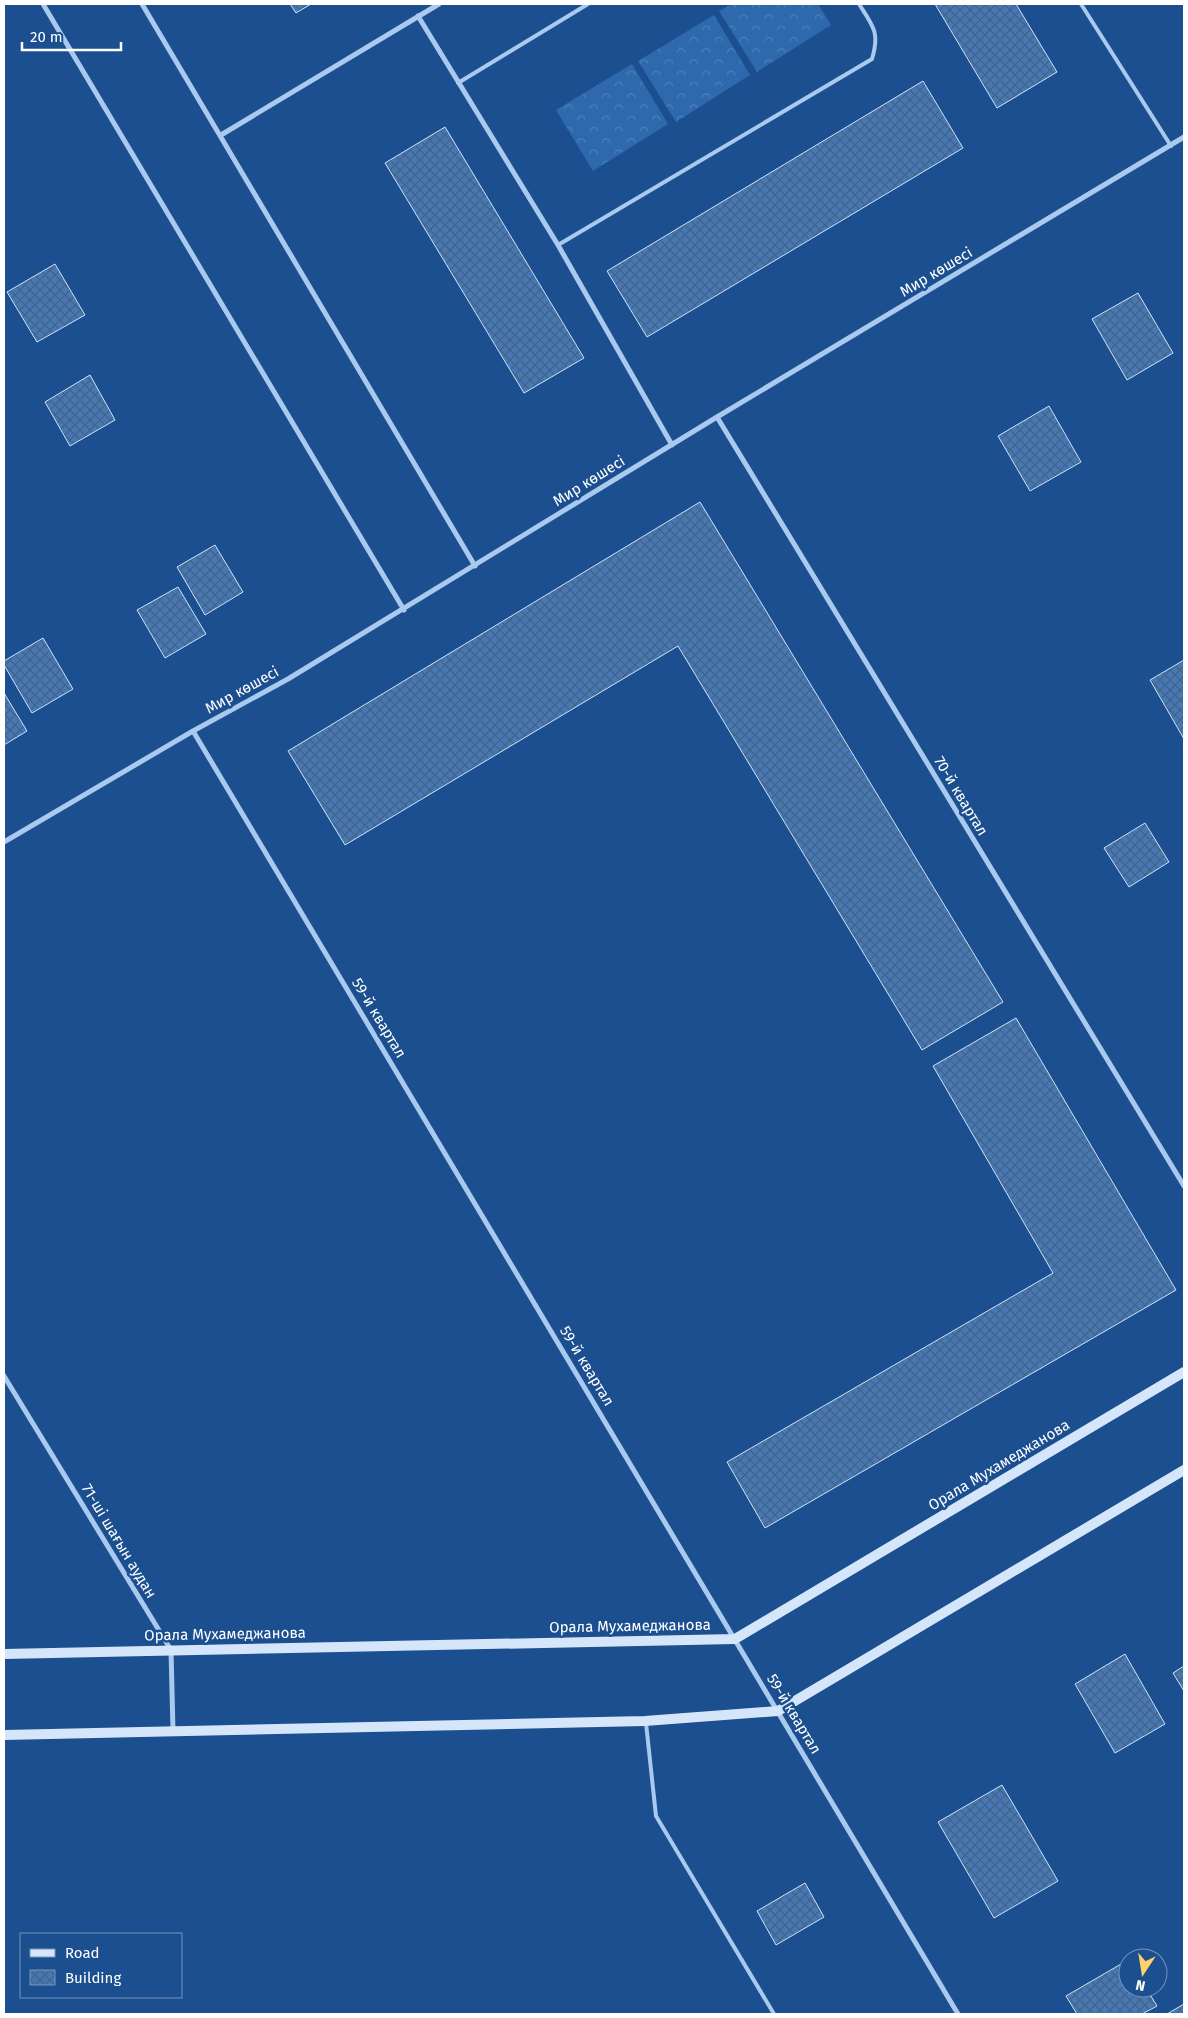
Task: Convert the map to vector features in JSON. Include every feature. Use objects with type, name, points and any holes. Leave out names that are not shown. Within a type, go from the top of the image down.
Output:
[{"type":"street","points":[[43,4],[404,610]]},
{"type":"street","points":[[142,4],[476,566]]},
{"type":"street","points":[[221,135],[439,4]]},
{"type":"street","points":[[418,16],[558,245],[672,445]]},
{"type":"street","name":"Мир көшесі","points":[[4,842],[404,610],[717,417],[1184,138]]},
{"type":"street","name":"70-й квартал","points":[[717,417],[1184,1186]]},
{"type":"street","name":"59-й квартал","points":[[194,731],[958,2014]]},
{"type":"street","name":"Орала Мухамеджанова","points":[[4,1654],[735,1639],[1184,1372]]},
{"type":"street","name":"71-ші шағын аудан","points":[[4,1376],[171,1650],[173,1731]]},
{"type":"street","points":[[4,1735],[645,1721],[778,1711],[1184,1470]]},
{"type":"lane","points":[[458,83],[588,4]]},
{"type":"lane","points":[[558,245],[872,59],[876,44],[874,29],[859,4]]},
{"type":"lane","points":[[1081,4],[1171,146]]},
{"type":"lane","points":[[645,1721],[656,1816],[774,2014]]},
{"type":"green space","points":[[732,4],[818,4],[831,25],[757,72],[719,11]]},
{"type":"green space","points":[[714,15],[750,75],[676,122],[638,61]]},
{"type":"green space","points":[[632,64],[668,124],[593,171],[556,110]]},
{"type":"building","points":[[290,4],[311,4],[296,13]]},
{"type":"building","points":[[935,4],[1016,4],[1057,72],[997,108]]},
{"type":"building","points":[[923,81],[963,148],[647,337],[607,271]]},
{"type":"building","points":[[445,127],[584,358],[524,393],[385,163]]},
{"type":"building","points":[[55,264],[85,315],[37,342],[7,292]]},
{"type":"building","points":[[1138,293],[1173,353],[1127,380],[1092,319]]},
{"type":"building","points":[[90,375],[115,420],[70,446],[45,402]]},
{"type":"building","points":[[1049,406],[1081,462],[1030,491],[998,436]]},
{"type":"building","points":[[700,502],[1003,1002],[922,1050],[678,646],[345,845],[288,751]]},
{"type":"building","points":[[215,545],[243,592],[205,615],[177,567]]},
{"type":"building","points":[[178,587],[206,634],[165,658],[137,610]]},
{"type":"building","points":[[43,638],[73,689],[32,713],[4,665],[4,661]]},
{"type":"building","points":[[1184,660],[1184,739],[1150,680]]},
{"type":"building","points":[[4,693],[27,731],[4,745]]},
{"type":"building","points":[[1145,823],[1169,862],[1129,887],[1104,848]]},
{"type":"building","points":[[1016,1018],[1176,1290],[765,1528],[727,1462],[1053,1273],[933,1066]]},
{"type":"building","points":[[1125,1654],[1165,1724],[1115,1753],[1075,1684]]},
{"type":"building","points":[[1184,1666],[1184,1691],[1173,1673]]},
{"type":"building","points":[[1002,1785],[1058,1881],[994,1918],[938,1822]]},
{"type":"building","points":[[805,1883],[824,1917],[776,1945],[757,1911]]},
{"type":"building","points":[[1118,1966],[1118,1998],[1152,1998],[1157,2006],[1142,2014],[1077,2014],[1066,1996]]},
{"type":"building","points":[[1184,2004],[1184,2014],[1167,2014]]}]
